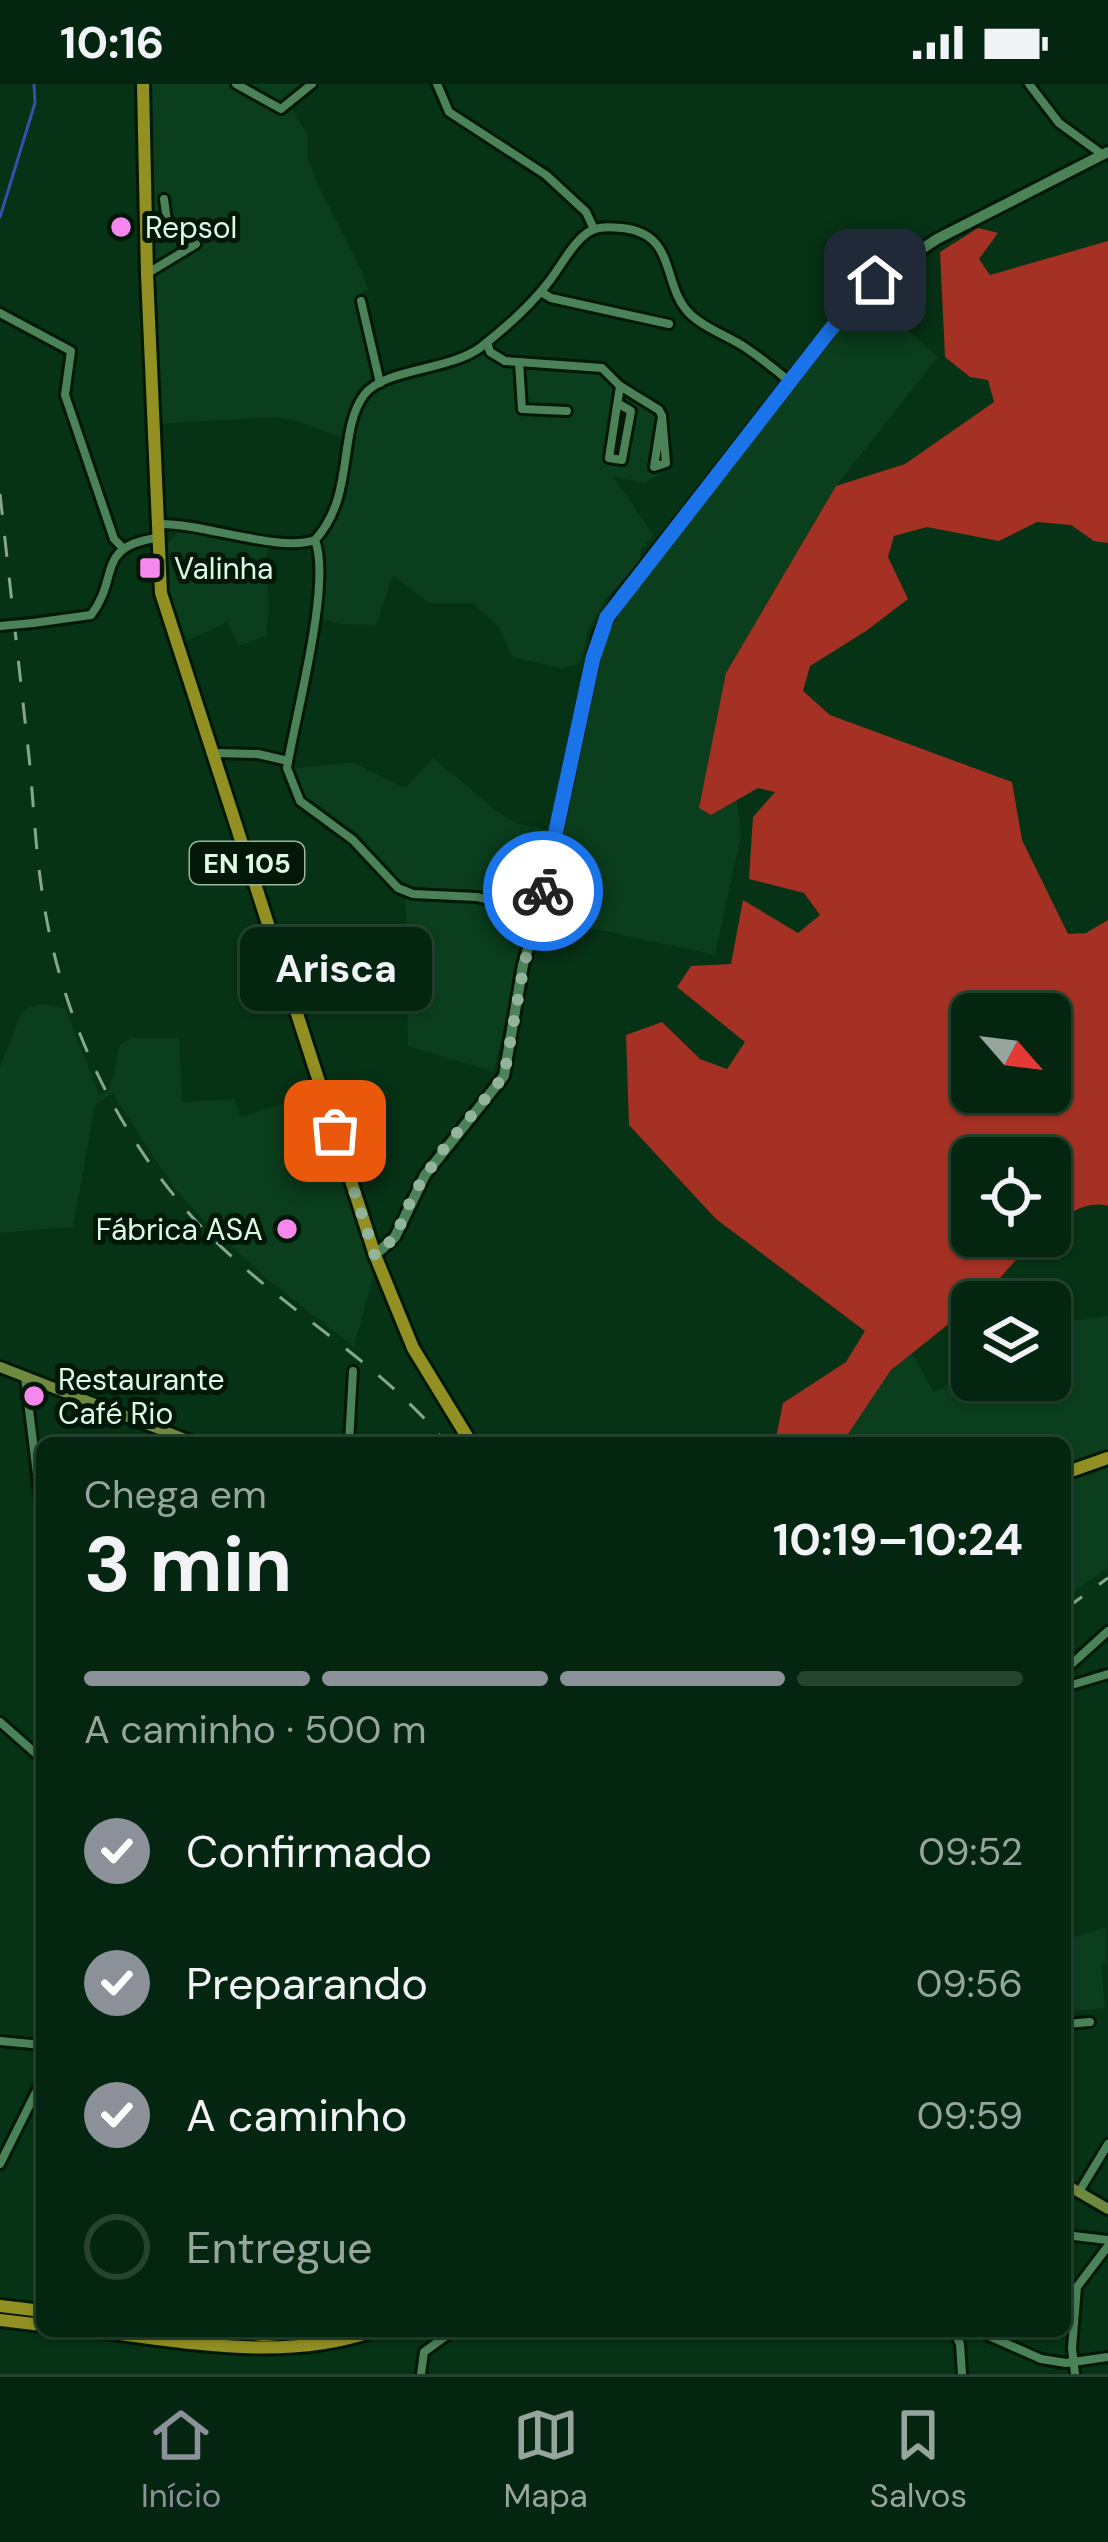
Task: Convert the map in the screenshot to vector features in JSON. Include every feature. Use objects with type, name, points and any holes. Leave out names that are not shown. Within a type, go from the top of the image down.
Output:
[{"type":"main road","name":"EN 105","points":[[143,84],[161,593],[375,1256],[413,1348],[467,1437]]},
{"type":"main road","points":[[0,1367],[180,1437]]},
{"type":"main road","points":[[1071,1471],[1108,1458]]},
{"type":"main road","points":[[1071,2187],[1108,2209]]},
{"type":"main road","points":[[0,2306],[36,2310]]},
{"type":"main road","points":[[0,2320],[36,2324]]},
{"type":"main road","points":[[154,2337],[260,2348],[316,2346],[350,2337]]},
{"type":"street","points":[[236,84],[281,109],[312,84]]},
{"type":"street","points":[[436,84],[449,112],[546,175],[586,212],[594,229]]},
{"type":"street","points":[[375,1256],[395,1237],[414,1193],[442,1151],[504,1076],[524,965],[593,658],[607,617],[856,299],[892,266],[937,239],[1105,153],[1059,123],[1029,84]]},
{"type":"street","points":[[147,274],[196,244],[167,220],[164,199]]},
{"type":"street","points":[[0,626],[91,614],[113,557],[156,531],[195,525],[292,544],[315,540],[331,520],[366,393],[380,383],[452,364],[487,342],[541,292],[580,239],[594,229],[628,229],[653,239],[686,309],[790,382]]},
{"type":"street","points":[[541,292],[669,325]]},
{"type":"street","points":[[361,301],[380,383]]},
{"type":"street","points":[[0,313],[70,351],[65,395],[114,539],[122,548]]},
{"type":"street","points":[[487,342],[497,358],[602,368],[620,386],[659,410],[662,416],[666,463],[654,467],[662,416]]},
{"type":"street","points":[[519,362],[522,409],[567,411]]},
{"type":"street","points":[[619,404],[631,411],[622,460],[609,458],[620,386]]},
{"type":"street","points":[[315,540],[320,556],[315,614],[288,761],[289,778],[300,801],[353,840],[398,888],[413,894],[477,897],[538,912]]},
{"type":"street","points":[[211,754],[242,752],[288,761]]},
{"type":"street","points":[[349,1437],[353,1371]]},
{"type":"street","points":[[25,1377],[36,1466]]},
{"type":"street","points":[[1071,1665],[1108,1631]]},
{"type":"street","points":[[1071,1685],[1108,1674]]},
{"type":"street","points":[[0,1722],[36,1754]]},
{"type":"street","points":[[1071,2024],[1090,2022]]},
{"type":"street","points":[[0,2041],[36,2044]]},
{"type":"street","points":[[0,2164],[36,2092]]},
{"type":"street","points":[[1079,2192],[1108,2144]]},
{"type":"street","points":[[1071,2236],[1108,2243],[1077,2287],[1072,2363],[1076,2374]]},
{"type":"street","points":[[421,2374],[424,2352],[445,2337]]},
{"type":"street","points":[[956,2337],[962,2374]]},
{"type":"street","points":[[989,2337],[1042,2359],[1072,2363],[1108,2357]]},
{"type":"shaded area","points":[[149,84],[311,84],[289,103],[308,137],[307,157],[319,187],[362,271],[368,290],[358,302],[380,381],[455,364],[483,345],[493,358],[598,368],[611,377],[619,374],[625,386],[661,403],[673,466],[645,483],[613,477],[654,535],[640,551],[641,561],[608,596],[587,632],[582,660],[576,665],[561,668],[513,657],[499,627],[472,603],[429,603],[393,575],[376,625],[311,617],[319,542],[336,498],[345,439],[276,417],[158,424]]},
{"type":"shaded area","points":[[978,228],[998,233],[979,259],[990,275],[1108,241],[1108,543],[1094,541],[1071,525],[1037,522],[999,541],[927,527],[894,536],[888,557],[908,599],[810,666],[803,691],[830,715],[1012,782],[1022,840],[1068,934],[1086,933],[1108,920],[1108,1206],[1071,1213],[1071,1137],[951,1137],[951,1257],[1018,1257],[997,1281],[951,1281],[951,1322],[891,1370],[846,1437],[776,1437],[783,1403],[846,1362],[865,1331],[716,1219],[629,1125],[626,1035],[662,1022],[700,1059],[727,1069],[745,1042],[677,987],[691,966],[731,964],[743,900],[798,933],[820,915],[804,893],[749,879],[753,817],[775,792],[758,788],[711,815],[699,808],[726,673],[836,486],[905,464],[994,402],[988,380],[970,377],[945,357],[940,252]]},
{"type":"shaded area","points":[[868,295],[938,357],[836,486],[726,673],[711,815],[737,800],[741,836],[715,955],[529,915],[494,1072],[408,1046],[405,888],[357,833],[308,800],[290,769],[352,762],[405,788],[433,758],[499,813],[516,823],[553,831],[601,637],[624,595]]},
{"type":"shaded area","points":[[183,526],[272,538],[265,559],[266,636],[238,646],[228,622],[182,643],[168,589],[165,546]]},
{"type":"shaded area","points":[[44,1004],[65,1009],[100,1096],[110,1089],[120,1045],[132,1038],[179,1038],[182,1102],[235,1099],[240,1117],[315,1094],[374,1274],[354,1347],[268,1280],[204,1221],[174,1188],[112,1093],[95,1106],[73,1227],[0,1233],[0,1067],[21,1014]]},
{"type":"shaded area","points":[[1108,1316],[1108,1567],[1071,1595],[1071,1437],[846,1437],[891,1370],[911,1352],[934,1392],[951,1383],[951,1401],[1071,1401],[1071,1321]]},
{"type":"shaded area","points":[[1106,1927],[1106,1963],[1101,1964],[1105,2008],[1071,2011],[1071,1938]]},
{"type":"waterway","points":[[0,217],[35,103],[34,84]]},
{"type":"railway","points":[[0,494],[41,884],[60,976],[92,1063],[137,1145],[194,1219],[255,1277],[387,1383],[441,1437]]},
{"type":"railway","points":[[1071,1605],[1108,1578]]},
{"type":"way so far","points":[[335,1131],[375,1256],[395,1237],[414,1193],[442,1151],[504,1076],[543,891]]},
{"type":"place","name":"Repsol","points":[[121,227]]},
{"type":"place","name":"Valinha","points":[[150,568]]},
{"type":"place","name":"Arisca","points":[[335,1131]]},
{"type":"place","name":"Fábrica ASA","points":[[287,1229]]},
{"type":"place","name":"Restaurante Café Rio","points":[[34,1396]]},
{"type":"route","points":[[543,891],[593,658],[607,617],[830,330],[875,280]]}]
